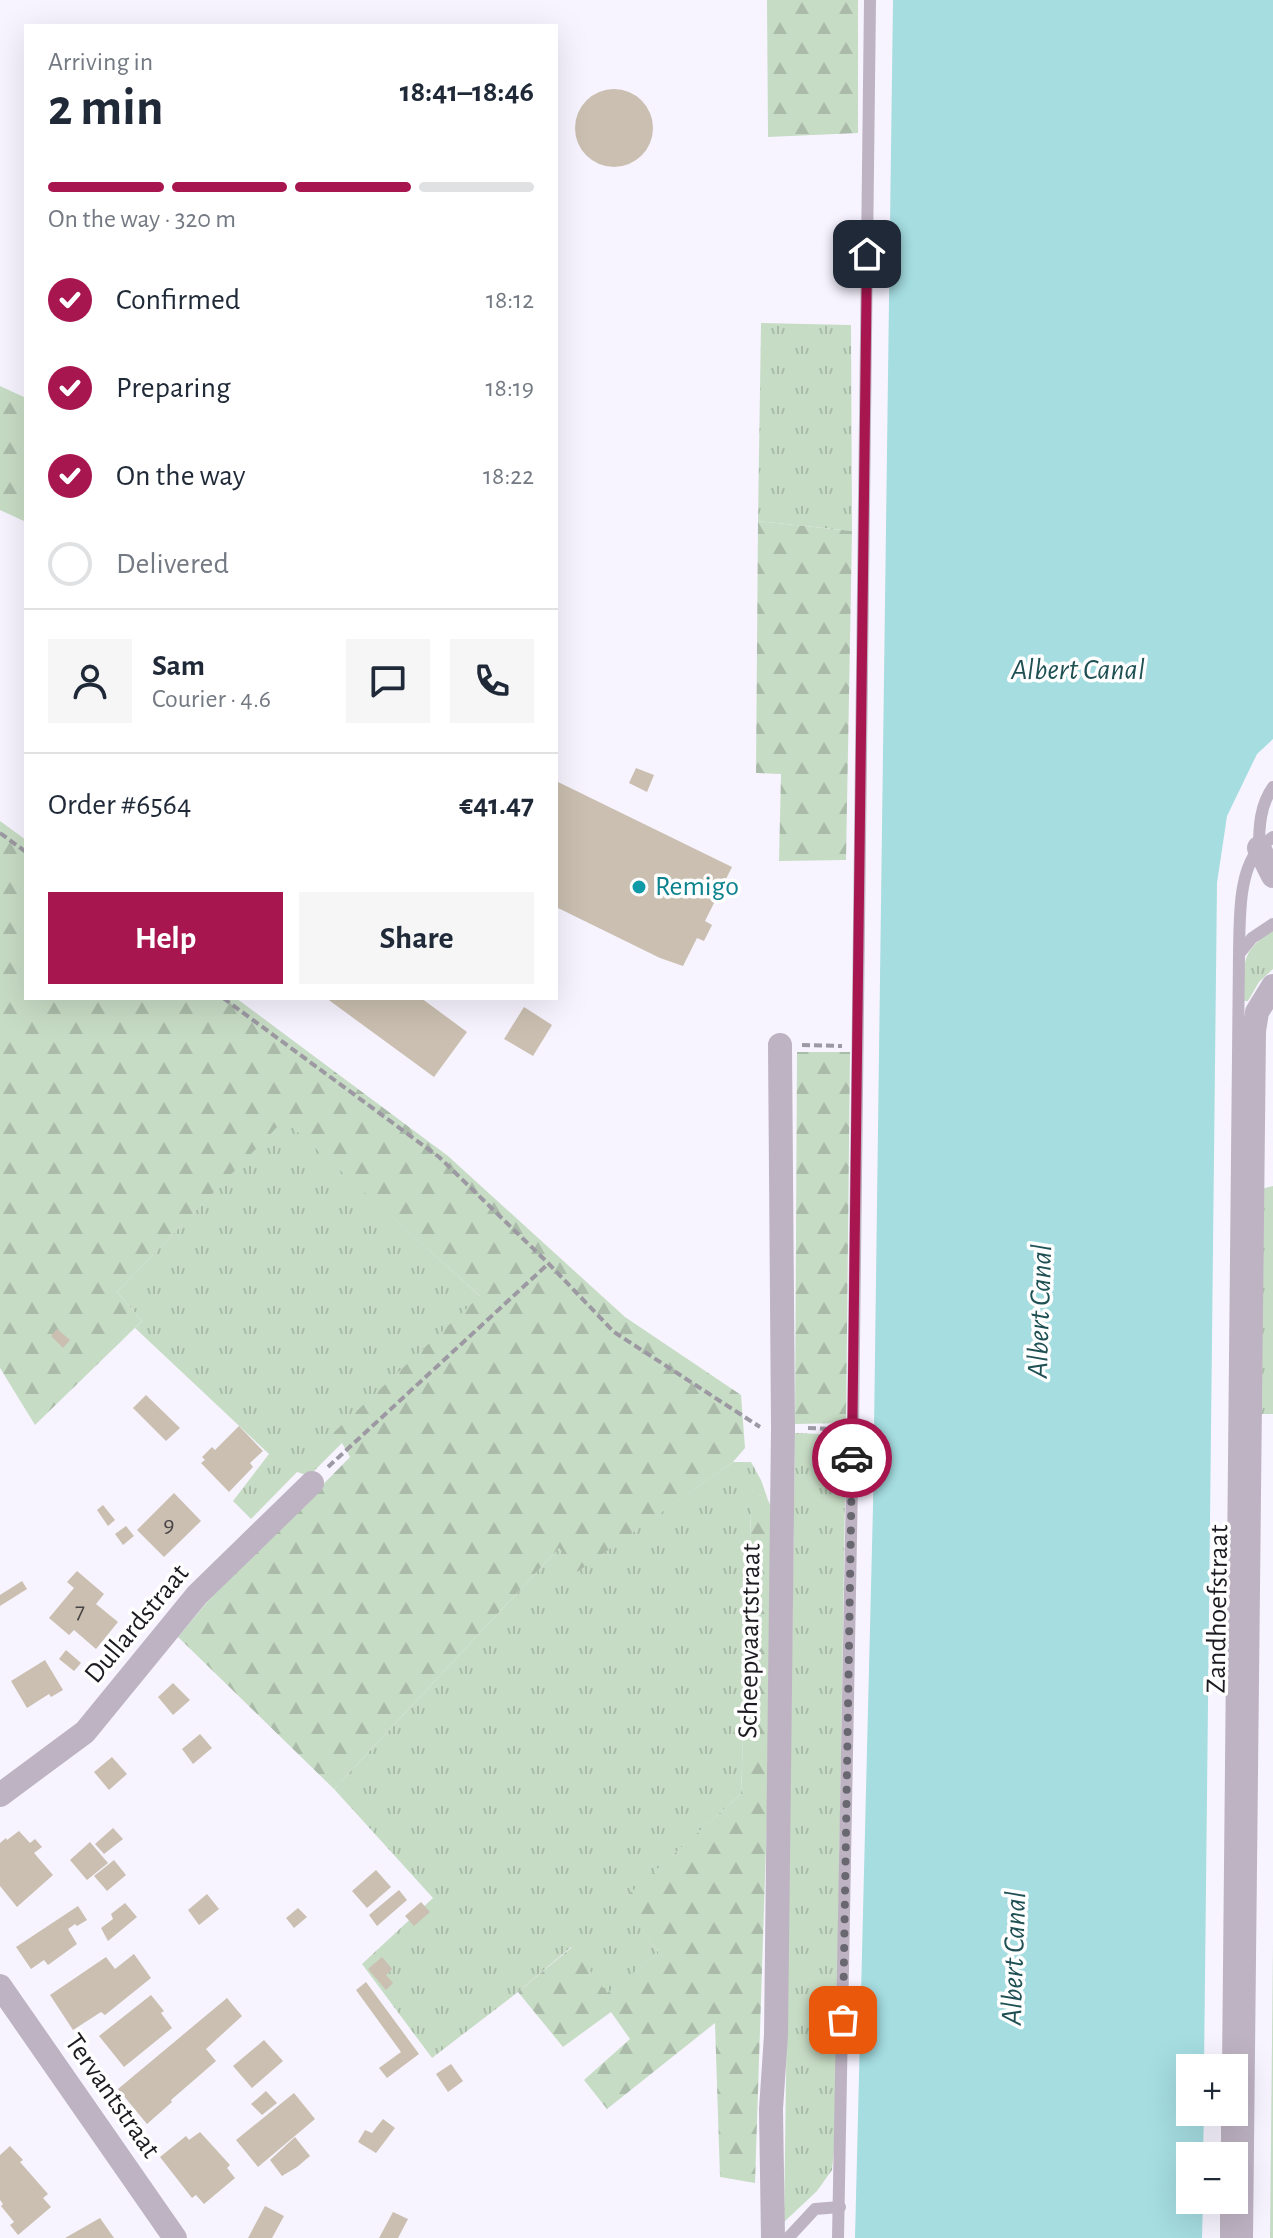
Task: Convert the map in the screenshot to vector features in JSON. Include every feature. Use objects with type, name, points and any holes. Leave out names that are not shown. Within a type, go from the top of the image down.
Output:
[{"type":"street","points":[[1266,843],[1273,876]]},
{"type":"street","name":"Zandhoefstraat","points":[[1241,2238],[1254,1031],[1257,1012],[1273,986]]},
{"type":"street","name":"Scheepvaartstraat","points":[[773,2238],[771,2109],[776,2035],[783,1428],[780,1045]]},
{"type":"street","name":"Dullardstraat","points":[[0,1795],[85,1732],[197,1595],[312,1483]]},
{"type":"street","name":"Tervantstraat","points":[[0,1986],[175,2238]]},
{"type":"lane","points":[[838,2238],[853,1429],[870,0]]},
{"type":"lane","points":[[1228,2054],[1240,916],[1247,869],[1266,843],[1260,821],[1273,787]]},
{"type":"lane","points":[[1239,954],[1252,938],[1273,924]]},
{"type":"lane","points":[[788,2238],[815,2209],[840,2207]]},
{"type":"lane","points":[[1226,2214],[1226,2238]]},
{"type":"path","points":[[0,833],[24,851]]},
{"type":"path","points":[[226,1000],[439,1157],[614,1332],[765,1430],[853,1429]]},
{"type":"path","points":[[780,1045],[856,1046]]},
{"type":"path","points":[[312,1483],[548,1263]]},
{"type":"green space","points":[[767,0],[858,0],[858,133],[768,137]]},
{"type":"green space","points":[[761,323],[851,325],[852,531],[758,521]]},
{"type":"green space","points":[[0,386],[24,397],[24,521],[0,510]]},
{"type":"green space","points":[[758,521],[852,531],[846,860],[779,861],[781,774],[756,773]]},
{"type":"green space","points":[[0,821],[24,839],[24,1000],[239,1000],[448,1156],[625,1317],[741,1395],[745,1448],[733,1462],[577,1572],[559,1548],[334,1789],[178,1637],[208,1601],[350,1457],[332,1434],[480,1296],[284,1120],[117,1292],[142,1321],[35,1425],[0,1368]]},
{"type":"green space","points":[[1273,930],[1273,969],[1259,982],[1248,1001],[1244,1001],[1246,960],[1254,946]]},
{"type":"green space","points":[[797,1052],[850,1052],[846,1423],[795,1424]]},
{"type":"green space","points":[[284,1119],[481,1297],[333,1434],[342,1443],[309,1476],[297,1472],[251,1519],[233,1501],[269,1454],[135,1328],[142,1321],[117,1292]]},
{"type":"green space","points":[[1273,1186],[1273,1414],[1255,1414],[1261,1189]]},
{"type":"green space","points":[[795,1433],[846,1435],[835,2141],[832,2170],[817,2191],[784,2222]]},
{"type":"green space","points":[[733,1462],[751,1462],[768,1500],[760,1495],[751,1511],[741,1794],[621,1902],[659,1953],[607,1994],[571,1947],[432,2058],[362,1964],[433,1898],[334,1789],[559,1548],[577,1571]]},
{"type":"green space","points":[[761,1495],[768,1500],[773,1511],[773,1633],[755,2183],[720,2177],[715,2023],[607,2109],[584,2080],[630,2039],[611,2012],[563,2047],[518,1992],[572,1947],[607,1993],[659,1953],[620,1902],[741,1794],[751,1511],[756,1498]]},
{"type":"green space","points":[[1273,1942],[1273,2238],[1270,2238]]},
{"type":"water","name":"Albert Canal","points":[[893,0],[1273,0],[1273,739],[1257,754],[1227,816],[1217,883],[1204,2054],[1176,2054],[1176,2126],[1204,2126],[1203,2142],[1176,2142],[1176,2214],[1203,2214],[1202,2238],[855,2238],[873,1506]]},
{"type":"building","points":[[614,89],[629,92],[646,106],[653,128],[650,143],[636,160],[614,167],[599,164],[582,150],[575,128],[578,113],[592,96]]},
{"type":"building","points":[[636,768],[654,775],[647,792],[629,783]]},
{"type":"building","name":"Remigo","points":[[558,782],[732,867],[705,921],[712,925],[704,941],[697,938],[683,966],[660,958],[558,908]]},
{"type":"building","points":[[329,1000],[424,1000],[467,1032],[434,1077]]},
{"type":"building","points":[[524,1007],[552,1025],[533,1056],[504,1039]]},
{"type":"building","points":[[57,1329],[70,1340],[63,1348],[51,1336]]},
{"type":"building","points":[[146,1395],[180,1428],[166,1441],[133,1408]]},
{"type":"building","points":[[239,1426],[263,1451],[250,1463],[253,1467],[229,1492],[201,1463],[205,1460],[202,1457],[212,1447],[215,1450]]},
{"type":"building","points":[[174,1493],[201,1521],[164,1557],[137,1530]]},
{"type":"building","points":[[103,1505],[115,1520],[108,1526],[97,1510]]},
{"type":"building","points":[[126,1526],[134,1536],[123,1545],[115,1534]]},
{"type":"building","points":[[77,1571],[104,1594],[96,1604],[118,1622],[96,1649],[74,1630],[69,1635],[49,1618],[74,1588],[67,1582]]},
{"type":"building","points":[[22,1581],[27,1589],[0,1606],[0,1595]]},
{"type":"building","points":[[66,1650],[81,1663],[74,1671],[59,1659]]},
{"type":"building","points":[[45,1660],[63,1690],[51,1697],[49,1694],[27,1708],[11,1681]]},
{"type":"building","points":[[173,1683],[190,1700],[173,1715],[158,1697]]},
{"type":"building","points":[[200,1734],[212,1748],[193,1764],[182,1749]]},
{"type":"building","points":[[112,1757],[127,1774],[109,1790],[94,1772]]},
{"type":"building","points":[[113,1828],[123,1839],[104,1854],[95,1844]]},
{"type":"building","points":[[19,1831],[30,1843],[35,1839],[42,1847],[34,1853],[53,1875],[17,1907],[0,1886],[0,1843]]},
{"type":"building","points":[[90,1842],[108,1863],[87,1880],[70,1860]]},
{"type":"building","points":[[114,1860],[126,1875],[107,1891],[94,1876]]},
{"type":"building","points":[[376,1870],[391,1887],[367,1908],[352,1891]]},
{"type":"building","points":[[399,1890],[407,1900],[377,1926],[369,1915]]},
{"type":"building","points":[[207,1894],[219,1909],[199,1925],[188,1910]]},
{"type":"building","points":[[421,1902],[430,1912],[414,1926],[405,1916]]},
{"type":"building","points":[[125,1903],[137,1917],[108,1941],[101,1928],[113,1919],[111,1914]]},
{"type":"building","points":[[78,1906],[87,1920],[68,1929],[77,1944],[48,1965],[44,1960],[31,1969],[16,1947]]},
{"type":"building","points":[[298,1908],[307,1917],[294,1928],[286,1918]]},
{"type":"building","points":[[134,1954],[151,1978],[105,2015],[101,2012],[73,2030],[50,1995],[106,1957],[115,1969]]},
{"type":"building","points":[[382,1957],[392,1969],[386,1975],[393,1983],[386,1990],[368,1969]]},
{"type":"building","points":[[366,1982],[419,2054],[387,2078],[379,2068],[401,2052],[356,1990]]},
{"type":"building","points":[[151,1995],[172,2028],[124,2067],[99,2036]]},
{"type":"building","points":[[227,1998],[242,2016],[206,2049],[216,2061],[147,2124],[118,2089]]},
{"type":"building","points":[[264,2040],[283,2061],[252,2088],[233,2066]]},
{"type":"building","points":[[451,2064],[463,2081],[448,2092],[436,2074]]},
{"type":"building","points":[[266,2091],[277,2103],[262,2115],[251,2104]]},
{"type":"building","points":[[294,2093],[315,2119],[258,2167],[236,2140]]},
{"type":"building","points":[[383,2119],[395,2128],[376,2153],[358,2142],[365,2130],[372,2133]]},
{"type":"building","points":[[200,2132],[230,2165],[227,2168],[235,2178],[204,2204],[196,2195],[192,2198],[160,2157],[186,2136],[189,2140]]},
{"type":"building","points":[[295,2137],[310,2156],[282,2176],[270,2160]]},
{"type":"building","points":[[10,2146],[48,2194],[43,2198],[51,2207],[18,2235],[10,2225],[14,2222],[0,2200],[0,2155]]},
{"type":"building","points":[[265,2206],[284,2216],[272,2238],[248,2238]]},
{"type":"building","points":[[393,2212],[408,2219],[398,2238],[379,2238]]},
{"type":"building","points":[[100,2218],[114,2238],[65,2238]]},
{"type":"way so far","points":[[843,2020],[852,1458]]},
{"type":"place","name":"Remigo","points":[[639,887]]},
{"type":"route","points":[[852,1458],[867,254]]}]
